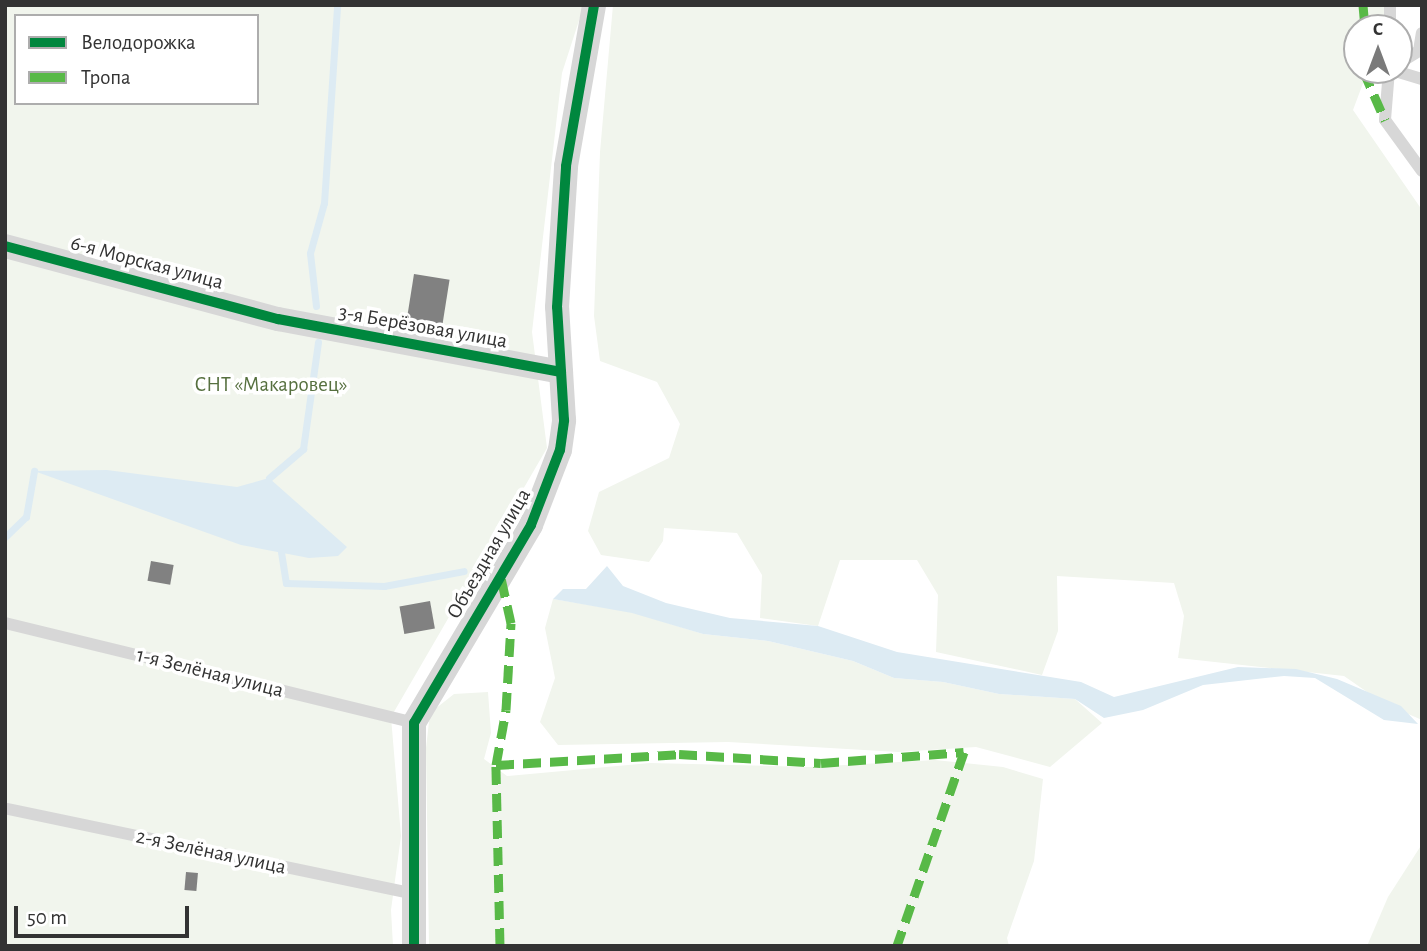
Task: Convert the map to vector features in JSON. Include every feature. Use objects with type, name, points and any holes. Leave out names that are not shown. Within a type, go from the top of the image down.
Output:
[{"type":"street","name":"Объездная улица","points":[[414,723],[531,525],[551,483],[564,420],[557,307],[566,166],[594,5]]},
{"type":"street","name":"6-я Морская улица","points":[[5,246],[278,318]]},
{"type":"street","name":"3-я Берёзовая улица","points":[[278,318],[561,372]]},
{"type":"street","points":[[414,723],[414,946]]},
{"type":"lane","points":[[1413,55],[1419,51],[1422,33]]},
{"type":"lane","points":[[1389,84],[1385,120],[1422,171]]},
{"type":"lane","name":"1-я Зелёная улица","points":[[5,623],[414,723]]},
{"type":"lane","name":"2-я Зелёная улица","points":[[8,809],[414,894]]},
{"type":"green space","name":"СНТ «Макаровец»","points":[[5,5],[584,5],[562,73],[532,332],[547,448],[391,717],[401,836],[391,910],[393,946],[5,946]]},
{"type":"green space","points":[[613,5],[1393,5],[1389,14],[1343,14],[1343,84],[1363,84],[1353,110],[1422,210],[1422,720],[1383,703],[1344,676],[1178,658],[1184,616],[1174,583],[1057,576],[1058,631],[1042,675],[936,652],[938,595],[917,560],[840,560],[818,626],[760,618],[762,575],[737,533],[664,528],[663,541],[649,562],[601,555],[588,531],[599,492],[669,458],[680,424],[657,382],[600,361],[594,316],[600,152]]},
{"type":"green space","points":[[553,599],[632,612],[703,634],[768,641],[853,661],[894,678],[943,682],[999,694],[1075,699],[1102,723],[1050,767],[976,747],[898,752],[728,742],[558,745],[540,722],[555,678],[545,628]]},
{"type":"green space","points":[[488,692],[491,733],[484,759],[507,776],[650,763],[809,767],[935,760],[1003,767],[1043,779],[1034,861],[1007,938],[1009,946],[429,946],[426,748],[430,713],[454,694]]},
{"type":"green space","points":[[1422,844],[1422,946],[1367,946],[1388,897]]},
{"type":"shaded area","points":[[107,470],[237,487],[269,478],[347,547],[338,556],[309,558],[241,545],[34,471]]},
{"type":"shaded area","points":[[607,566],[623,586],[666,603],[730,618],[818,626],[897,652],[1081,682],[1114,697],[1238,667],[1296,669],[1337,679],[1401,706],[1418,724],[1384,720],[1315,678],[1284,676],[1203,685],[1143,710],[1104,718],[1075,699],[999,694],[943,682],[894,678],[853,661],[768,641],[703,634],[632,613],[553,599],[563,589],[586,589]]},
{"type":"building","points":[[414,274],[450,280],[441,332],[406,326]]},
{"type":"building","points":[[151,561],[174,565],[170,585],[148,581]]},
{"type":"building","points":[[430,601],[435,629],[404,634],[399,606]]},
{"type":"building","points":[[186,872],[198,873],[196,891],[184,890]]},
{"type":"waterway","points":[[316,306],[310,253],[324,203],[337,5]]},
{"type":"waterway","points":[[269,478],[303,449],[318,342]]},
{"type":"waterway","points":[[5,537],[26,517],[34,471]]},
{"type":"waterway","points":[[281,552],[286,583],[384,586],[464,571]]},
{"type":"marked path","points":[[1363,5],[1364,14]]},
{"type":"marked path","points":[[1369,84],[1385,120]]},
{"type":"marked path","points":[[500,946],[496,765],[506,710],[511,623],[501,578]]},
{"type":"marked path","points":[[496,765],[679,754],[821,763],[964,752],[897,946]]},
{"type":"cycle path","points":[[414,946],[414,723],[531,525],[560,450],[564,420],[557,307],[566,166],[594,5]]},
{"type":"cycle path","points":[[5,246],[278,319],[561,372]]}]
